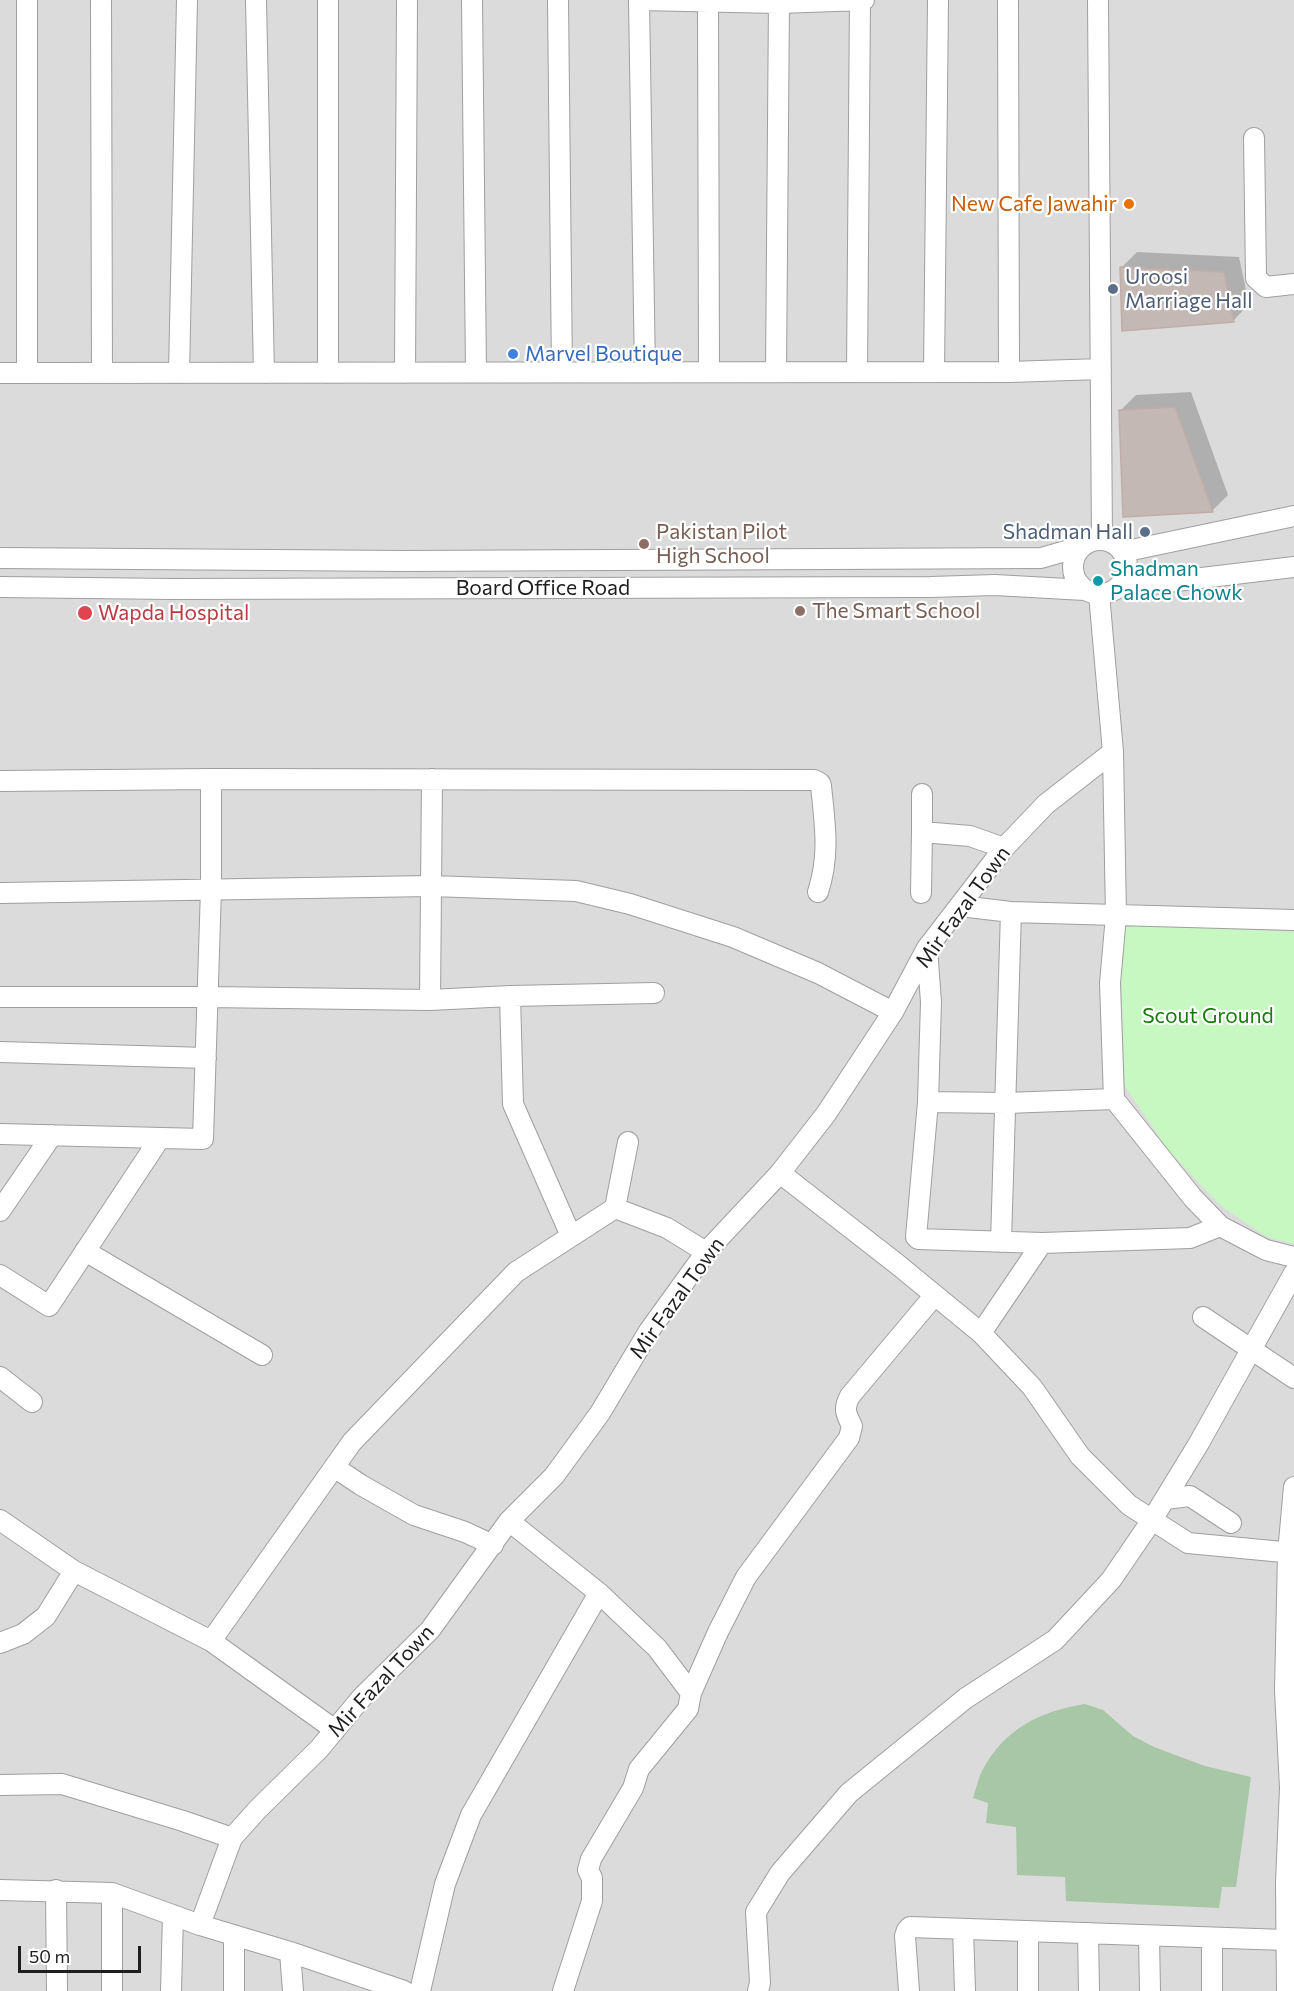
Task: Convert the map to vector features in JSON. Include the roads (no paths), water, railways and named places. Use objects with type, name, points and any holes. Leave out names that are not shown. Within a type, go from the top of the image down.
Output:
[{"type":"street","points":[[27,0],[27,373]]},
{"type":"street","points":[[101,0],[102,373]]},
{"type":"street","points":[[179,373],[187,0]]},
{"type":"street","points":[[256,0],[264,373]]},
{"type":"street","points":[[328,0],[328,373]]},
{"type":"street","points":[[405,373],[407,0]]},
{"type":"street","points":[[472,0],[476,372]]},
{"type":"street","points":[[558,0],[562,372]]},
{"type":"street","points":[[645,372],[639,0],[861,0],[857,372]]},
{"type":"street","points":[[708,0],[709,372]]},
{"type":"street","points":[[934,372],[938,0]]},
{"type":"street","points":[[1008,0],[1009,372]]},
{"type":"street","points":[[1098,0],[1102,540]]},
{"type":"street","points":[[776,372],[779,1]]},
{"type":"street","points":[[1254,138],[1256,278],[1266,287],[1294,284]]},
{"type":"street","points":[[0,373],[1009,372],[1101,369]]},
{"type":"street","points":[[1122,552],[1294,516]]},
{"type":"street","points":[[1118,588],[1125,579],[1127,570],[1122,552],[1112,543],[1102,540],[1083,546],[1077,552],[1073,568],[1079,584],[1092,592],[1294,567]]},
{"type":"street","name":"Board Office Road","points":[[0,558],[405,561],[1041,558],[1083,546]]},
{"type":"street","name":"Board Office Road","points":[[0,587],[172,589],[994,585],[1092,592]]},
{"type":"street","points":[[1092,592],[1113,752],[1116,915],[1110,983],[1114,1099],[1167,1167],[1220,1226],[1266,1250],[1294,1257]]},
{"type":"street","name":"Mir Fazal Town","points":[[232,1838],[319,1749],[363,1696],[430,1630],[509,1521],[554,1476],[600,1413],[649,1331],[706,1252],[780,1173],[826,1114],[893,1012],[927,948],[1004,848],[1046,804],[1113,752]]},
{"type":"street","points":[[0,1134],[203,1138],[211,889],[211,779]]},
{"type":"street","points":[[0,781],[211,779],[817,781],[821,786],[826,858],[824,875],[818,892]]},
{"type":"street","points":[[430,1000],[432,779]]},
{"type":"street","points":[[921,893],[922,794]]},
{"type":"street","points":[[922,832],[970,836],[1004,848]]},
{"type":"street","points":[[0,893],[430,886],[576,891],[630,904],[733,937],[818,973],[893,1012]]},
{"type":"street","points":[[960,906],[1011,912],[1294,920]]},
{"type":"street","points":[[1001,1242],[1011,912]]},
{"type":"street","points":[[897,1264],[916,1237],[928,1102],[931,1002],[927,948]]},
{"type":"street","points":[[0,997],[430,1000],[654,993]]},
{"type":"street","points":[[510,996],[513,1104],[572,1236]]},
{"type":"street","points":[[0,1052],[206,1058]]},
{"type":"street","points":[[928,1102],[1006,1103],[1114,1099]]},
{"type":"street","points":[[0,1210],[52,1135]]},
{"type":"street","points":[[0,1275],[49,1306],[160,1138]]},
{"type":"street","points":[[211,1641],[352,1442],[516,1272],[615,1208],[628,1142]]},
{"type":"street","points":[[780,1173],[897,1264],[981,1334],[1032,1388],[1080,1456],[1130,1504],[1188,1543],[1291,1553]]},
{"type":"street","points":[[615,1208],[667,1228],[706,1252]]},
{"type":"street","points":[[916,1237],[920,1240],[1042,1243],[1190,1238],[1220,1226]]},
{"type":"street","points":[[981,1334],[1042,1243]]},
{"type":"street","points":[[85,1251],[262,1355]]},
{"type":"street","points":[[758,1991],[760,1983],[756,1912],[780,1873],[849,1793],[966,1698],[1054,1640],[1111,1581],[1199,1443],[1294,1273]]},
{"type":"street","points":[[563,1991],[592,1901],[592,1878],[588,1870],[591,1859],[633,1788],[639,1769],[688,1709],[690,1693],[746,1577],[849,1438],[852,1426],[844,1406],[850,1396],[934,1296]]},
{"type":"street","points":[[1203,1317],[1294,1378]]},
{"type":"street","points":[[0,1377],[32,1402]]},
{"type":"street","points":[[334,1467],[414,1515],[465,1532],[493,1545]]},
{"type":"street","points":[[1287,1991],[1285,1940],[1290,1788],[1285,1690],[1294,1487]]},
{"type":"street","points":[[1165,1499],[1190,1496],[1231,1522]]},
{"type":"street","points":[[0,1520],[74,1571],[211,1641],[335,1730]]},
{"type":"street","points":[[509,1521],[599,1593],[657,1648],[690,1693]]},
{"type":"street","points":[[0,1643],[23,1634],[46,1616],[74,1571]]},
{"type":"street","points":[[420,1991],[445,1884],[471,1815],[599,1593]]},
{"type":"street","points":[[0,1785],[62,1784],[232,1838],[200,1925]]},
{"type":"street","points":[[0,1890],[112,1893],[200,1925],[290,1952],[365,1984],[404,1991]]},
{"type":"street","points":[[56,1890],[57,1991]]},
{"type":"street","points":[[112,1893],[112,1991]]},
{"type":"street","points":[[171,1991],[172,1915]]},
{"type":"street","points":[[909,1991],[905,1936],[910,1927],[1285,1940]]},
{"type":"street","points":[[963,1929],[965,1991]]},
{"type":"street","points":[[1028,1991],[1029,1931]]},
{"type":"street","points":[[1088,1933],[1089,1991]]},
{"type":"street","points":[[234,1936],[234,1991]]},
{"type":"street","points":[[1149,1936],[1150,1991]]},
{"type":"street","points":[[1212,1938],[1212,1991]]},
{"type":"street","points":[[290,1952],[293,1991]]},
{"type":"place","name":"New Cafe Jawahir","points":[[1129,204]]},
{"type":"place","name":"Uroosi Marriage Hall","points":[[1113,289]]},
{"type":"place","name":"Marvel Boutique","points":[[513,354]]},
{"type":"place","name":"Shadman Hall","points":[[1145,532]]},
{"type":"place","name":"Pakistan Pilot High School","points":[[644,544]]},
{"type":"place","name":"Shadman Palace Chowk","points":[[1098,581]]},
{"type":"place","name":"The Smart School","points":[[800,611]]},
{"type":"place","name":"Wapda Hospital","points":[[85,613]]},
{"type":"park label","name":"Scout Ground","points":[[1208,1016]]}]
